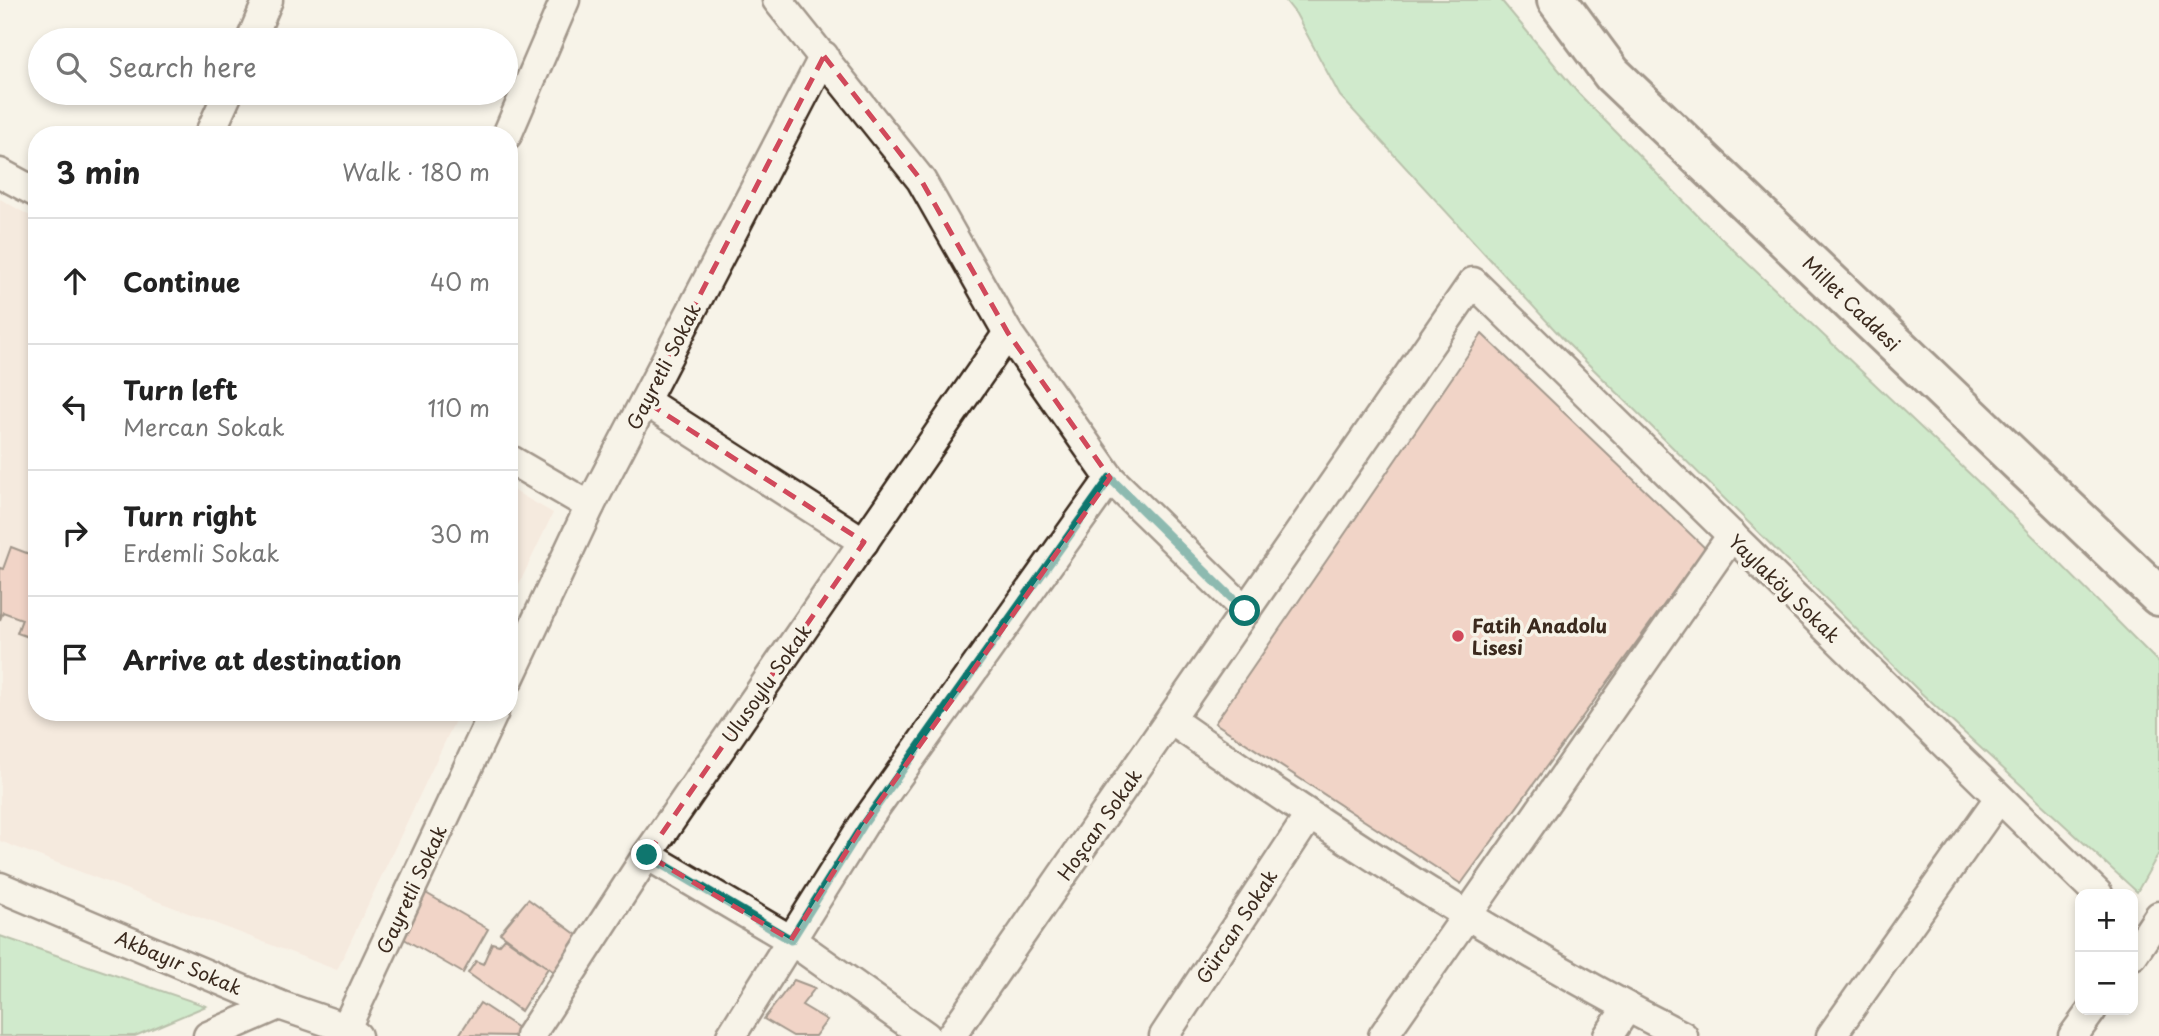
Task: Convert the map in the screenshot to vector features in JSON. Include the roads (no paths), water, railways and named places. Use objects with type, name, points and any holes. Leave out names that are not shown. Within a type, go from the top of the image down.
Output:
[{"type":"main road","name":"Millet Caddesi","points":[[1557,0],[1612,74],[2159,596]]},
{"type":"street","points":[[256,28],[268,0]]},
{"type":"street","points":[[511,126],[565,0]]},
{"type":"street","points":[[777,0],[921,180],[1008,333],[1110,478],[1245,611]]},
{"type":"street","name":"Gayretli Sokak","points":[[518,660],[590,506],[824,56]]},
{"type":"street","points":[[213,126],[223,105]]},
{"type":"street","points":[[0,173],[28,188]]},
{"type":"street","name":"Yaylaköy Sokak","points":[[1473,282],[2093,889]]},
{"type":"street","name":"Hoşcan Sokak","points":[[951,1036],[1473,282]]},
{"type":"street","name":"Ulusoylu Sokak","points":[[530,1036],[647,855],[1008,333]]},
{"type":"street","points":[[645,401],[864,542]]},
{"type":"street","points":[[518,464],[590,506]]},
{"type":"street","points":[[731,1036],[863,825],[1110,478]]},
{"type":"street","points":[[1383,1036],[1732,536]]},
{"type":"street","points":[[1171,720],[1309,816],[1468,916],[1628,1008],[1683,1036]]},
{"type":"street","name":"Gayretli Sokak","points":[[352,1032],[490,721]]},
{"type":"street","points":[[1831,1036],[2000,798]]},
{"type":"street","name":"Gürcan Sokak","points":[[1164,1036],[1309,816]]},
{"type":"street","points":[[647,855],[791,940],[926,1036]]},
{"type":"street","name":"Akbayır Sokak","points":[[0,887],[352,1032]]},
{"type":"street","points":[[208,1036],[279,1004]]},
{"type":"street","points":[[1608,1036],[1628,1008]]},
{"type":"street","points":[[2073,1036],[2088,1015]]},
{"type":"place","name":"Fatih Anadolu Lisesi","points":[[1458,636]]}]
